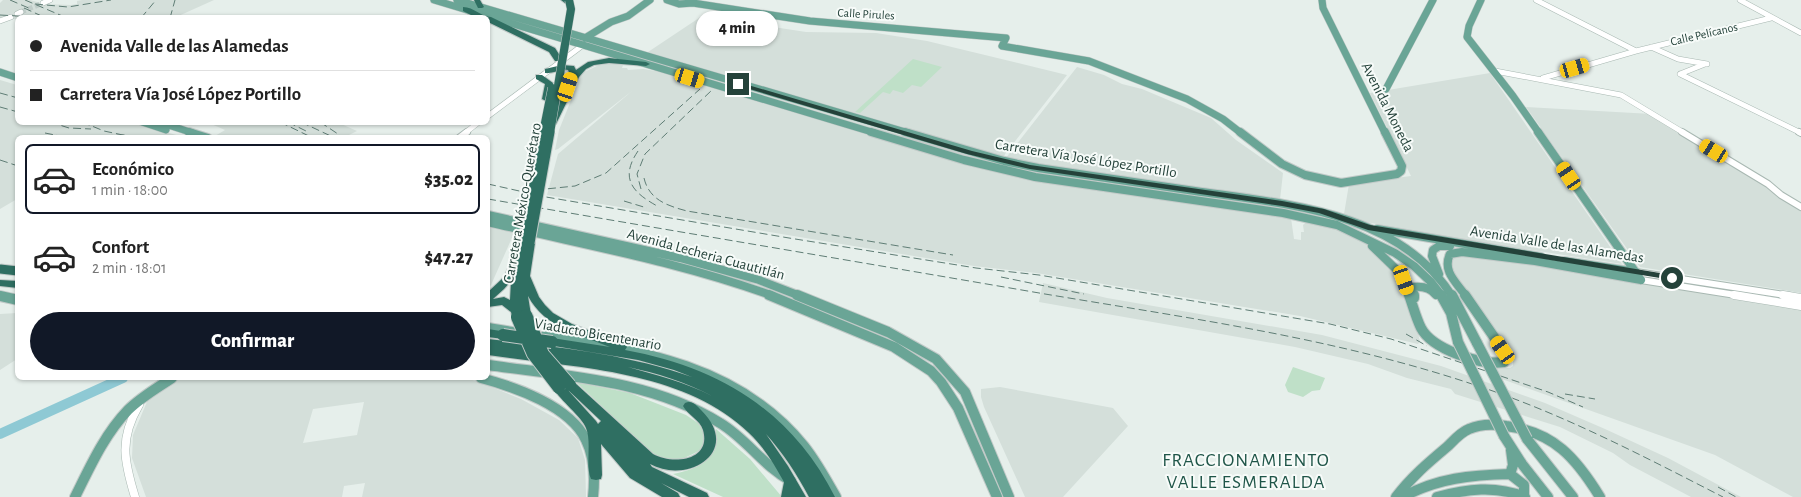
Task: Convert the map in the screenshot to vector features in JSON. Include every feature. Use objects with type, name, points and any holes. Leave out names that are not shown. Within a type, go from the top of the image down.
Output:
[{"type":"highway","name":"Carretera México-Querétaro","points":[[519,314],[525,276],[526,242],[540,145],[553,65],[567,9],[566,0]]},
{"type":"highway","name":"Carretera México-Querétaro","points":[[566,0],[571,9],[553,122],[526,242],[520,254],[515,291],[519,314],[533,354],[578,400],[653,461],[672,467],[682,466],[696,461],[703,454],[710,443],[709,429],[689,406]]},
{"type":"highway","points":[[466,9],[477,15]]},
{"type":"highway","points":[[490,21],[552,50],[553,65],[572,70],[564,101]]},
{"type":"highway","points":[[553,122],[577,74],[587,66],[611,61],[646,64]]},
{"type":"highway","points":[[537,79],[548,80],[549,85],[540,132],[540,145]]},
{"type":"highway","points":[[490,296],[506,282],[520,254]]},
{"type":"highway","points":[[0,268],[15,270]]},
{"type":"highway","points":[[525,276],[541,308],[553,318],[622,347]]},
{"type":"highway","points":[[0,277],[15,279]]},
{"type":"highway","points":[[0,283],[15,286]]},
{"type":"highway","points":[[490,303],[504,301],[519,314]]},
{"type":"highway","name":"Viaducto Bicentenario","points":[[490,333],[613,351],[657,360],[694,372],[723,385],[768,417],[791,441],[811,467],[828,497]]},
{"type":"highway","points":[[490,343],[613,360],[654,370],[697,384],[732,400],[762,422],[802,470],[816,497]]},
{"type":"highway","points":[[490,351],[633,372],[691,391],[723,406],[752,428],[791,481],[799,497]]},
{"type":"highway","points":[[578,400],[648,471],[702,497]]},
{"type":"highway","points":[[592,416],[596,475]]},
{"type":"highway","points":[[592,416],[635,474],[674,497]]},
{"type":"highway","points":[[788,497],[791,481]]},
{"type":"main road","name":"Carretera Vía José López Portillo","points":[[434,0],[487,15]]},
{"type":"main road","name":"Carretera Vía José López Portillo","points":[[457,0],[478,3],[646,64],[964,160],[1243,202],[1311,209],[1368,228],[1407,249],[1423,261],[1441,279],[1458,305],[1527,439],[1574,497]]},
{"type":"main road","points":[[584,42],[611,22],[628,16],[650,0]]},
{"type":"main road","name":"Calle Pirules","points":[[667,0],[678,4],[693,3],[788,19],[934,30],[1006,38],[1002,46],[1089,61],[1164,90]]},
{"type":"main road","name":"Avenida Moneda","points":[[1164,90],[1187,99],[1223,119],[1269,154],[1298,172],[1341,184],[1397,174],[1401,171],[1402,166],[1342,47],[1322,0]]},
{"type":"main road","points":[[1386,89],[1433,0]]},
{"type":"main road","points":[[1481,0],[1469,26],[1468,37],[1495,71],[1638,276]]},
{"type":"main road","name":"Carretera Vía José López Portillo","points":[[490,16],[1028,171]]},
{"type":"main road","points":[[0,72],[15,77]]},
{"type":"main road","points":[[0,78],[15,82]]},
{"type":"main road","points":[[151,125],[181,135]]},
{"type":"main road","points":[[169,125],[199,135]]},
{"type":"main road","name":"Carretera Vía José López Portillo","points":[[1243,202],[1323,221],[1358,235],[1396,253],[1432,282],[1452,313],[1458,342],[1504,436],[1510,447],[1548,497]]},
{"type":"main road","points":[[490,212],[523,222]]},
{"type":"main road","name":"Avenida Lecheria Cuautitlán","points":[[490,215],[680,258],[736,273],[779,286],[888,332],[936,359],[965,392],[1009,497]]},
{"type":"main road","name":"Avenida Lecheria Cuautitlán","points":[[490,222],[730,282],[771,296],[907,353],[927,368],[940,381],[955,402],[997,497]]},
{"type":"main road","name":"Avenida Valle de las Alamedas","points":[[1368,228],[1558,260],[1638,276]]},
{"type":"main road","name":"Avenida Valle de las Alamedas","points":[[1358,235],[1382,253],[1400,272],[1421,328],[1440,345],[1491,363],[1504,362],[1506,357],[1448,269],[1447,258],[1455,253],[1462,252],[1638,276]]},
{"type":"main road","points":[[1441,279],[1432,256],[1432,250],[1439,246],[1457,247],[1535,262],[1558,260]]},
{"type":"main road","points":[[673,268],[680,258]]},
{"type":"main road","points":[[1414,310],[1416,305],[1413,287],[1428,288],[1439,299],[1454,329]]},
{"type":"main road","points":[[0,296],[15,298]]},
{"type":"main road","points":[[490,328],[622,347],[691,367],[727,383],[758,402],[798,439],[817,463],[836,497]]},
{"type":"main road","points":[[490,365],[636,388],[689,406],[729,429],[748,444],[767,467],[791,481]]},
{"type":"main road","points":[[75,497],[112,429],[130,408],[145,395],[169,380]]},
{"type":"main road","points":[[487,380],[523,392],[574,422],[587,440],[596,475],[594,497]]},
{"type":"main road","points":[[1396,497],[1408,481],[1466,430],[1488,424],[1531,431],[1557,442],[1568,452],[1600,497]]},
{"type":"main road","points":[[1510,447],[1513,465],[1510,474]]},
{"type":"main road","points":[[1403,497],[1427,484],[1452,478],[1510,474],[1524,485],[1525,496],[1500,489],[1483,488],[1462,490],[1437,497]]},
{"type":"street","points":[[43,3],[50,0]]},
{"type":"street","points":[[1536,0],[1636,50]]},
{"type":"street","points":[[1740,0],[1801,33]]},
{"type":"street","points":[[0,21],[11,17]]},
{"type":"street","name":"Calle Pelícanos","points":[[1542,78],[1636,50],[1772,18]]},
{"type":"street","points":[[490,114],[584,42]]},
{"type":"street","points":[[1652,47],[1672,57],[1707,64],[1680,74],[1799,133]]},
{"type":"street","points":[[1495,71],[1542,78],[1622,95],[1768,184],[1781,195],[1801,207]]},
{"type":"street","points":[[490,119],[523,94],[537,79]]},
{"type":"street","points":[[463,135],[475,125]]},
{"type":"street","points":[[469,135],[482,125]]},
{"type":"street","name":"Avenida Valle de las Alamedas","points":[[1638,276],[1801,298]]},
{"type":"street","name":"Avenida Valle de las Alamedas","points":[[1638,276],[1801,306]]},
{"type":"street","points":[[135,497],[122,446],[125,430],[145,395]]},
{"type":"shaded area","points":[[3,0],[30,0],[44,4],[71,5],[77,4],[77,1],[82,0],[214,0],[181,15],[15,15],[15,19],[0,18],[0,3]]},
{"type":"shaded area","points":[[702,16],[806,32],[876,33],[927,41],[1067,75],[1005,154],[1000,172],[1163,200],[1291,218],[1294,239],[1301,240],[1301,232],[1304,232],[1303,225],[1308,220],[1339,229],[1369,244],[1398,273],[1407,295],[1420,341],[1418,344],[1300,316],[1036,273],[974,266],[547,195],[558,154],[632,91],[555,150],[559,130],[582,73],[599,65],[613,63],[623,65],[622,68],[627,68],[628,70],[643,69],[656,71],[668,61],[645,54]]},
{"type":"shaded area","points":[[1077,67],[1104,75],[1122,84],[1142,89],[1211,118],[1236,140],[1283,173],[1280,200],[1046,168],[1005,159]]},
{"type":"shaded area","points":[[1490,73],[1622,264],[1441,236],[1355,220],[1344,214],[1349,184],[1411,176],[1370,93]]},
{"type":"shaded area","points":[[0,80],[15,84],[15,125],[142,125],[176,135],[15,135],[15,200],[0,209]]},
{"type":"shaded area","points":[[1526,107],[1652,114],[1770,187],[1801,209],[1801,293],[1640,267]]},
{"type":"shaded area","points":[[214,125],[344,125],[357,131],[349,135],[217,135],[225,130]]},
{"type":"shaded area","points":[[490,226],[515,231],[491,285]]},
{"type":"shaded area","points":[[1466,254],[1801,309],[1801,497],[1793,497],[1715,455],[1499,378],[1495,368],[1510,368],[1513,366],[1513,357],[1453,271],[1451,259],[1455,255]]},
{"type":"shaded area","points":[[1043,283],[1107,298],[1322,335],[1441,366],[1545,403],[1605,429],[1668,458],[1741,497],[1691,497],[1630,465],[1613,453],[1560,427],[1455,394],[1451,389],[1407,378],[1368,364],[1295,347],[1039,302]]},
{"type":"shaded area","points":[[15,313],[15,360],[0,370],[0,314]]},
{"type":"shaded area","points":[[175,380],[472,380],[521,399],[559,420],[578,438],[585,460],[586,497],[362,497],[365,483],[344,486],[342,497],[146,497],[132,458],[133,435],[149,397]],"holes":[[[364,402],[357,435],[303,443],[313,409]]]},
{"type":"shaded area","points":[[1000,387],[1113,408],[1128,426],[1063,497],[1025,497],[981,397],[981,389]]},
{"type":"green space","points":[[913,59],[942,67],[921,87],[912,85],[903,93],[893,90],[890,94],[883,92],[860,113],[855,112]]},
{"type":"green space","points":[[1293,367],[1325,378],[1320,390],[1312,391],[1303,397],[1288,392],[1285,385]]},
{"type":"green space","points":[[576,382],[630,393],[686,415],[698,423],[704,432],[704,443],[699,451],[678,461],[656,457]]},
{"type":"green space","points":[[716,429],[750,459],[782,497],[723,497],[673,474],[692,469],[705,461],[714,448]]},
{"type":"waterway","points":[[0,434],[119,380]]},
{"type":"tunnel","points":[[21,12],[43,3]]},
{"type":"railway","points":[[10,0],[31,9]]},
{"type":"railway","points":[[25,0],[60,15]]},
{"type":"railway","points":[[35,4],[68,7],[111,0]]},
{"type":"railway","points":[[144,15],[156,0]]},
{"type":"railway","points":[[171,15],[175,0]]},
{"type":"railway","points":[[24,8],[39,15]]},
{"type":"railway","points":[[0,15],[15,16]]},
{"type":"railway","points":[[536,190],[575,186],[606,173],[700,89]]},
{"type":"railway","points":[[641,189],[637,174],[645,154],[712,90]]},
{"type":"railway","points":[[0,93],[15,97]]},
{"type":"railway","points":[[0,107],[15,111]]},
{"type":"railway","points":[[60,125],[69,128],[91,129]]},
{"type":"railway","points":[[89,125],[104,131],[123,135]]},
{"type":"railway","points":[[286,125],[307,135]]},
{"type":"railway","points":[[294,125],[306,131]]},
{"type":"railway","points":[[307,125],[329,135]]},
{"type":"railway","points":[[324,125],[340,135]]},
{"type":"railway","points":[[45,133],[55,135]]},
{"type":"railway","points":[[638,151],[632,161],[629,177],[636,191],[659,207]]},
{"type":"railway","points":[[0,160],[15,165]]},
{"type":"railway","points":[[644,178],[650,192],[660,201],[687,211],[953,255]]},
{"type":"railway","points":[[490,184],[546,197],[789,238],[976,268],[1039,275],[1330,324],[1391,339],[1548,392],[1583,407]]},
{"type":"railway","points":[[490,199],[1207,321],[1367,354],[1420,368],[1504,395],[1599,435],[1723,497]]},
{"type":"railway","points":[[624,201],[647,208]]},
{"type":"railway","points":[[1001,277],[1084,294]]},
{"type":"railway","points":[[1406,334],[1427,346]]},
{"type":"railway","points":[[1565,394],[1595,399]]},
{"type":"railway","points":[[1718,487],[1736,497]]},
{"type":"district","name":"FRACCIONAMIENTO VALLE ESMERALDA","points":[[1246,470]]},
{"type":"route","points":[[738,84],[970,153],[1030,167],[1311,209],[1341,217],[1368,228],[1672,278]]}]
